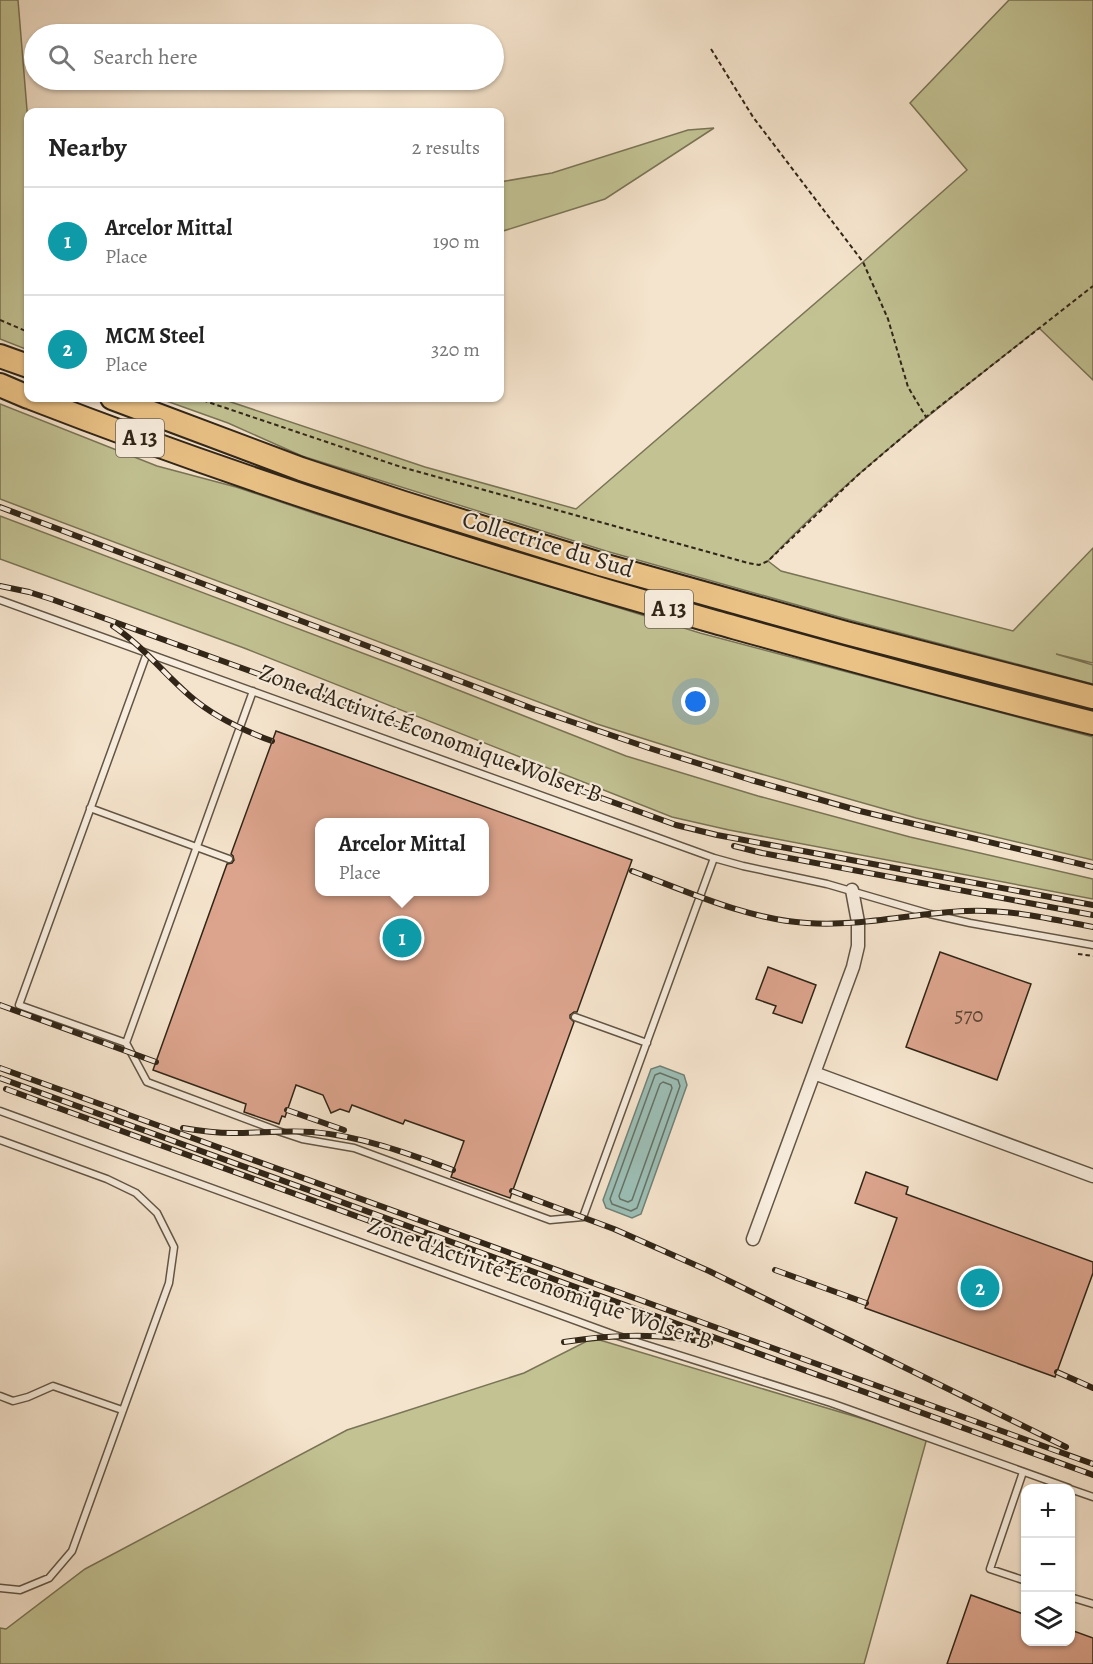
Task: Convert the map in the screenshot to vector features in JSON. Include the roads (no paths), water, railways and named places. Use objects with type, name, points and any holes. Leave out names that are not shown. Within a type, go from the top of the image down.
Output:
[{"type":"highway","points":[[0,356],[24,365]]},
{"type":"highway","name":"Collectrice du Sud","points":[[0,386],[24,395]]},
{"type":"highway","name":"Collectrice du Sud","points":[[43,402],[250,478],[581,584],[849,660],[1093,723]]},
{"type":"highway","name":"Collectrice du Sud","points":[[123,402],[301,469],[603,565],[846,633],[1093,697]]},
{"type":"street","points":[[753,1239],[853,967],[858,946],[858,922],[852,890]]},
{"type":"street","points":[[814,1073],[1093,1176]]},
{"type":"lane","name":"Zone d'Activité Économique Wolser B","points":[[0,600],[714,858],[852,890],[930,914],[1093,945]]},
{"type":"lane","points":[[147,652],[19,1005],[126,1043],[147,1082],[302,1139],[354,1148],[550,1220],[583,1217],[714,858]]},
{"type":"lane","points":[[126,1043],[253,691]]},
{"type":"lane","points":[[90,808],[229,859]]},
{"type":"lane","points":[[575,1017],[647,1043]]},
{"type":"lane","name":"Zone d'Activité Économique Wolser B","points":[[0,1111],[615,1335],[831,1403],[1056,1484]]},
{"type":"lane","points":[[0,1140],[107,1179],[136,1193],[156,1213],[174,1247],[169,1283],[72,1551],[50,1578],[20,1590],[0,1588]]},
{"type":"lane","points":[[0,1396],[13,1401],[53,1386],[122,1410]]},
{"type":"lane","points":[[1021,1579],[990,1569],[1023,1472]]},
{"type":"lane","name":"Zone d'Activité Économique Wolser B","points":[[1075,1491],[1093,1497]]},
{"type":"lane","points":[[1075,1598],[1093,1605]]},
{"type":"water","points":[[660,1066],[684,1075],[687,1085],[641,1214],[632,1218],[606,1208],[603,1200],[651,1069]]},
{"type":"railway","points":[[0,507],[531,708],[649,748],[860,811],[1093,867]]},
{"type":"railway","points":[[0,586],[51,599],[676,825],[717,835],[1093,905]]},
{"type":"railway","points":[[113,626],[134,642],[199,704],[229,722],[272,741]]},
{"type":"railway","points":[[734,846],[1093,915]]},
{"type":"railway","points":[[632,871],[740,910],[807,923],[847,923],[946,912],[982,911],[1030,915],[1093,927]]},
{"type":"railway","points":[[0,1005],[156,1062]]},
{"type":"railway","points":[[0,1068],[125,1113]]},
{"type":"railway","points":[[0,1078],[1093,1475]]},
{"type":"railway","points":[[6,1089],[593,1302]]},
{"type":"railway","points":[[287,1110],[344,1130]]},
{"type":"railway","points":[[118,1111],[1093,1464]]},
{"type":"railway","points":[[183,1128],[227,1133],[292,1131],[330,1134],[384,1146],[453,1170]]},
{"type":"railway","points":[[512,1191],[614,1229],[709,1271],[1066,1447]]},
{"type":"railway","points":[[775,1270],[866,1303]]},
{"type":"railway","points":[[564,1342],[602,1337],[637,1336],[710,1343]]},
{"type":"railway","points":[[1057,1372],[1093,1388]]},
{"type":"place","name":"Arcelor Mittal","points":[[402,938]]},
{"type":"place","name":"MCM Steel","points":[[980,1288]]}]
